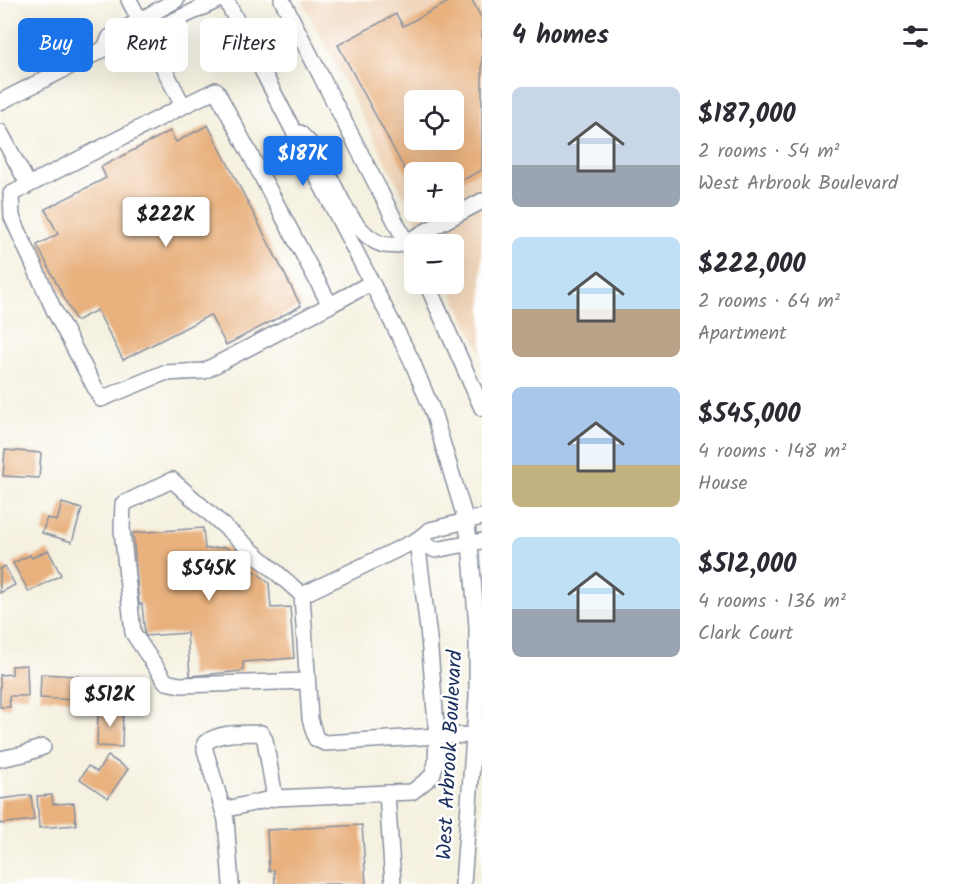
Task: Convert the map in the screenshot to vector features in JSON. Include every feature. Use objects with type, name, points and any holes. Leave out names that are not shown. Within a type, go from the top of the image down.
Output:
[{"type":"street","points":[[129,0],[138,18]]},
{"type":"street","points":[[154,18],[176,0]]},
{"type":"street","points":[[168,18],[218,0]]},
{"type":"street","name":"West Arbrook Boulevard","points":[[225,0],[411,359],[433,412],[466,521],[476,542],[475,735],[463,884]]},
{"type":"street","points":[[282,0],[404,238]]},
{"type":"street","points":[[0,102],[105,47]]},
{"type":"street","points":[[166,72],[183,106]]},
{"type":"street","points":[[330,305],[216,90],[11,194],[12,217],[54,310],[101,399],[164,373],[204,371],[330,305],[371,283]]},
{"type":"street","points":[[286,118],[317,151],[363,234],[386,246],[396,247],[404,243]]},
{"type":"street","points":[[0,132],[28,184]]},
{"type":"street","points":[[421,234],[482,201]]},
{"type":"street","points":[[433,294],[476,373],[482,408]]},
{"type":"street","points":[[307,681],[180,685],[166,682],[133,633],[122,530],[123,504],[172,480],[302,595],[310,719],[316,740],[325,743],[475,735]]},
{"type":"street","points":[[302,595],[417,540],[430,530],[482,517]]},
{"type":"street","points":[[417,540],[435,550],[476,542]]},
{"type":"street","points":[[223,810],[274,798],[412,792],[432,776],[436,763],[437,736],[429,638],[417,540]]},
{"type":"street","points":[[231,884],[223,810],[205,743],[224,735],[261,733],[265,740],[274,798]]},
{"type":"street","points":[[0,759],[43,747]]},
{"type":"street","points":[[387,793],[393,884]]},
{"type":"shaded area","points":[[302,0],[482,0],[482,354],[453,294],[464,294],[464,234],[424,234],[418,222],[464,222],[464,162],[404,162],[404,196]]},
{"type":"building","points":[[452,0],[472,0],[482,19],[482,170],[464,179],[464,162],[404,162],[404,168],[338,45],[396,14],[403,26]]},
{"type":"building","points":[[208,125],[301,306],[226,345],[210,315],[123,360],[97,310],[76,321],[37,245],[58,234],[45,209],[106,178],[101,167],[170,131],[176,142]]},
{"type":"building","points":[[5,450],[41,453],[39,478],[3,476]]},
{"type":"building","points":[[62,503],[82,509],[72,542],[42,533],[47,518],[57,521]]},
{"type":"building","points":[[203,528],[205,549],[226,547],[269,583],[271,608],[290,607],[294,658],[243,662],[243,671],[190,676],[187,633],[145,636],[142,604],[139,604],[133,533]]},
{"type":"building","points":[[48,550],[61,575],[29,592],[13,563],[30,555],[32,558]]},
{"type":"building","points":[[5,566],[15,585],[0,593],[0,569]]},
{"type":"building","points":[[27,665],[28,696],[9,696],[10,707],[0,707],[0,675],[12,674],[12,666]]},
{"type":"building","points":[[41,674],[78,676],[77,700],[40,698]]},
{"type":"building","points":[[98,710],[123,711],[122,747],[97,746]]},
{"type":"building","points":[[108,756],[128,769],[108,798],[80,779],[88,766],[97,772]]},
{"type":"building","points":[[31,795],[34,820],[0,824],[0,799]]},
{"type":"building","points":[[52,795],[53,804],[74,803],[76,825],[39,828],[37,796]]},
{"type":"building","points":[[362,825],[366,884],[275,884],[274,870],[269,871],[267,830]]}]
